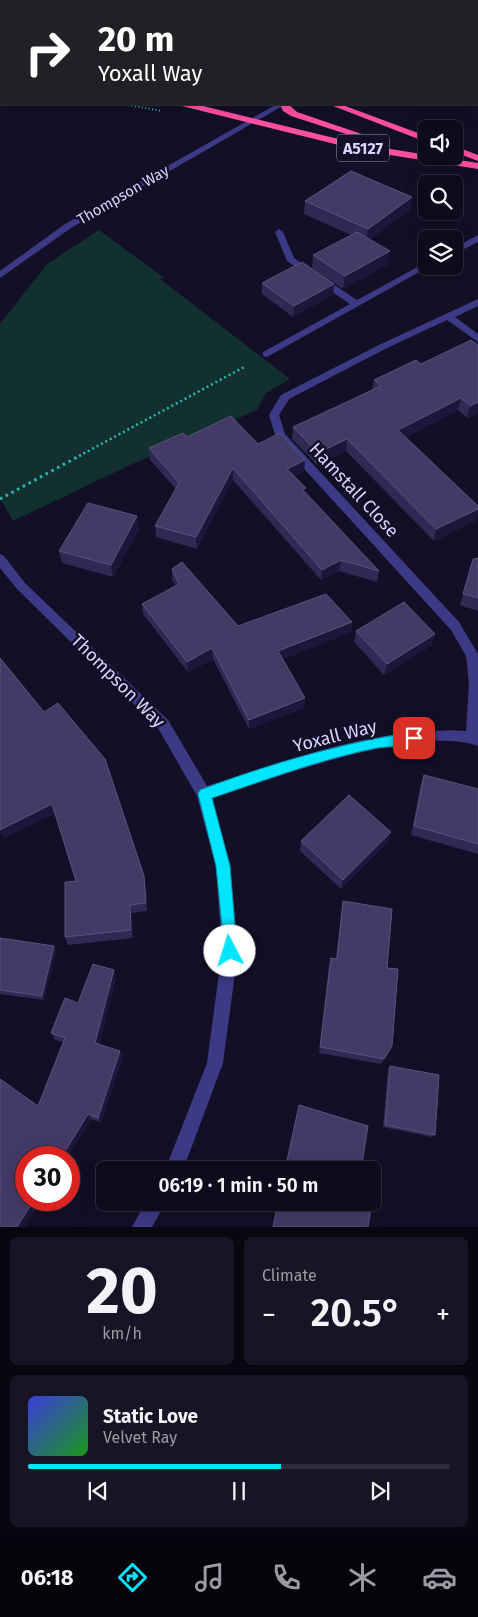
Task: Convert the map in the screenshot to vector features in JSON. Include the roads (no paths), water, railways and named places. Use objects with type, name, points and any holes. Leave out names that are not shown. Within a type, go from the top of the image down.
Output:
[{"type":"highway","name":"A5127","points":[[189,105],[350,145],[418,157]]},
{"type":"highway","points":[[284,105],[294,114],[418,157]]},
{"type":"highway","name":"A5127","points":[[335,105],[418,136]]},
{"type":"highway","points":[[463,152],[478,158]]},
{"type":"highway","name":"A5127","points":[[463,164],[478,166]]},
{"type":"street","name":"Thompson Way","points":[[0,275],[68,226],[281,105]]},
{"type":"street","points":[[279,232],[290,259],[356,304]]},
{"type":"street","points":[[463,246],[478,238]]},
{"type":"street","points":[[267,354],[418,270]]},
{"type":"street","name":"Hamstall Close","points":[[475,739],[476,683],[472,655],[455,626],[280,436],[274,415],[285,397],[478,302]]},
{"type":"street","points":[[448,316],[478,339]]},
{"type":"street","name":"Thompson Way","points":[[0,559],[21,586],[163,724],[204,794],[223,866],[230,951],[215,1063],[177,1161]]},
{"type":"street","name":"Yoxall Way","points":[[204,794],[306,761],[376,743],[433,735],[475,739]]},
{"type":"street","points":[[141,1227],[151,1211]]}]
